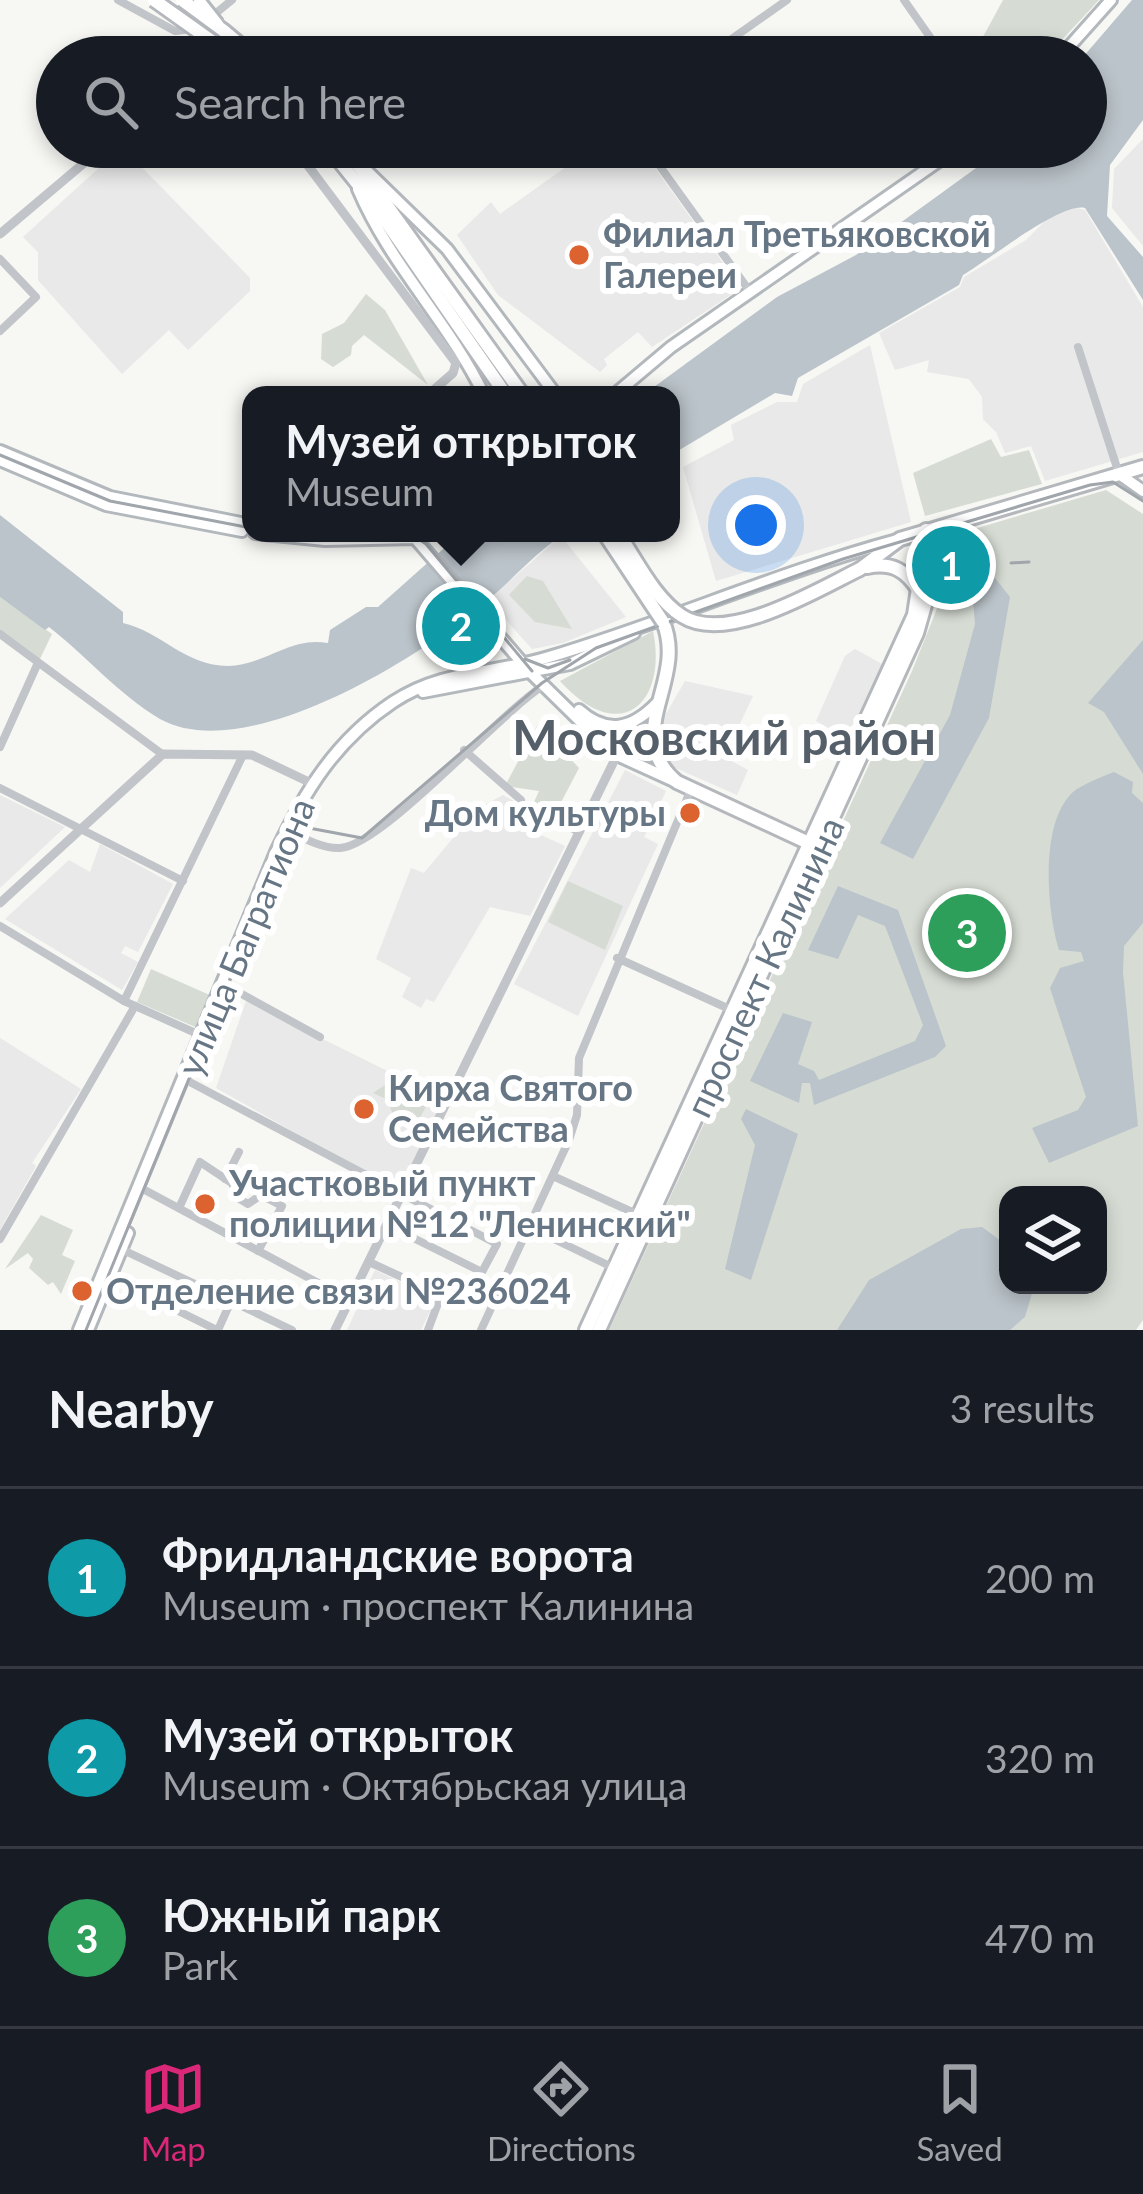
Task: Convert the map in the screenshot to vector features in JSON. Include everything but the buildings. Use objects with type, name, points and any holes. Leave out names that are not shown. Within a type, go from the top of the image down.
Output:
[{"type":"main road","points":[[154,0],[205,36]]},
{"type":"main road","points":[[182,0],[230,36]]},
{"type":"main road","points":[[199,0],[224,31]]},
{"type":"main road","points":[[1079,36],[1111,0]]},
{"type":"main road","points":[[352,168],[437,237],[550,386]]},
{"type":"main road","points":[[356,168],[500,386]]},
{"type":"main road","points":[[625,386],[671,347],[929,168]]},
{"type":"main road","points":[[358,173],[381,241],[479,386]]},
{"type":"main road","points":[[358,173],[516,386]]},
{"type":"main road","points":[[0,456],[106,505],[242,528]]},
{"type":"main road","points":[[625,542],[679,615],[706,625],[755,617],[860,569],[900,539],[1143,467]]},
{"type":"main road","points":[[1119,474],[1143,491]]},
{"type":"main road","name":"проспект Калинина","points":[[814,845],[914,615],[922,532]]},
{"type":"main road","name":"проспект Калинина","points":[[599,1330],[644,1217],[925,612],[922,532]]},
{"type":"main road","name":"улица Багратиона","points":[[83,1330],[289,831],[314,784],[358,737],[412,697],[457,681],[569,664],[652,625],[900,539]]},
{"type":"main road","points":[[426,542],[535,671],[617,755],[814,845]]},
{"type":"main road","points":[[610,542],[663,622],[671,647],[652,749],[684,786]]},
{"type":"main road","points":[[860,569],[892,566],[919,592],[925,612]]},
{"type":"main road","points":[[535,671],[584,715],[608,728],[632,723],[657,703]]},
{"type":"main road","name":"улица Багратиона","points":[[206,1038],[289,831]]},
{"type":"main road","name":"проспект Калинина","points":[[586,1330],[644,1217]]},
{"type":"street","points":[[118,0],[166,27],[193,29],[232,0]]},
{"type":"street","points":[[736,36],[787,0]]},
{"type":"street","points":[[904,0],[929,36]]},
{"type":"street","points":[[0,234],[78,168]]},
{"type":"street","points":[[310,168],[456,362],[453,374],[439,386]]},
{"type":"street","points":[[661,168],[752,294]]},
{"type":"street","points":[[0,259],[36,297],[0,331]]},
{"type":"street","points":[[1078,347],[1119,474]]},
{"type":"street","points":[[0,634],[163,754],[243,754],[314,784]]},
{"type":"street","points":[[0,747],[38,665]]},
{"type":"street","points":[[289,831],[337,849],[371,839],[464,750],[535,671]]},
{"type":"street","points":[[464,750],[521,800]]},
{"type":"street","points":[[0,903],[163,754]]},
{"type":"street","points":[[124,1000],[243,754]]},
{"type":"street","points":[[334,1330],[617,755]]},
{"type":"street","points":[[481,1330],[555,1177],[577,1115],[579,1058],[684,786]]},
{"type":"street","points":[[0,788],[183,881]]},
{"type":"street","points":[[532,807],[579,832]]},
{"type":"street","points":[[0,926],[135,1006],[206,1038]]},
{"type":"street","points":[[617,958],[737,1013]]},
{"type":"street","points":[[230,987],[320,1037]]},
{"type":"street","points":[[0,1239],[135,1006]]},
{"type":"street","points":[[188,1081],[497,1244],[482,1272],[387,1225]]},
{"type":"street","points":[[427,1096],[444,1106]]},
{"type":"street","points":[[225,1179],[239,1152]]},
{"type":"street","points":[[179,1208],[200,1162],[233,1184],[232,1195],[248,1204],[261,1195],[282,1206],[258,1251]]},
{"type":"street","points":[[555,1177],[644,1217]]},
{"type":"street","points":[[144,1189],[350,1300]]},
{"type":"street","points":[[531,1228],[614,1268]]},
{"type":"street","points":[[117,1247],[292,1330]]},
{"type":"street","points":[[369,1262],[441,1295],[428,1330]]},
{"type":"street","points":[[156,1300],[218,1330],[231,1301]]},
{"type":"shaded area","points":[[1003,0],[1099,0],[1066,36],[983,36]]},
{"type":"shaded area","points":[[1132,0],[1143,0],[1143,120],[1110,165],[1107,216],[1143,257],[1143,300],[1085,208],[1074,208],[1007,245],[963,275],[959,285],[798,378],[792,396],[775,393],[680,450],[680,386],[655,386],[777,297],[856,255],[976,168],[1107,168],[1107,36],[1101,36]]},
{"type":"shaded area","points":[[1143,139],[1143,246],[1112,208],[1114,169]]},
{"type":"shaded area","points":[[99,168],[143,168],[250,278],[250,291],[188,350],[169,330],[122,374],[38,280],[38,252],[23,237]]},
{"type":"shaded area","name":"Филиал Третьяковской Галереи","points":[[565,168],[655,168],[741,288],[652,347],[638,332],[604,359],[607,365],[600,372],[498,295],[457,235],[491,202],[500,214]]},
{"type":"shaded area","points":[[1085,210],[1143,307],[1143,452],[1045,481],[1031,446],[1005,453],[996,432],[983,419],[982,397],[969,379],[927,372],[929,360],[895,370],[879,333],[960,287],[964,277],[1026,240],[1050,216]]},
{"type":"shaded area","points":[[366,294],[385,310],[428,385],[364,335],[352,346],[351,355],[333,367],[321,359],[322,334],[344,323]]},
{"type":"shaded area","points":[[870,345],[911,522],[716,581],[683,467],[734,440],[731,425],[777,402],[797,402],[803,384]]},
{"type":"shaded area","points":[[991,439],[1001,457],[1029,450],[1042,484],[925,516],[913,473]]},
{"type":"shaded area","points":[[1106,490],[1143,514],[1143,1320],[1136,1330],[609,1330],[912,671],[946,586],[944,547],[957,534]]},
{"type":"shaded area","points":[[0,515],[123,612],[123,623],[199,661],[228,666],[302,644],[328,643],[330,630],[366,607],[378,607],[451,542],[554,542],[476,610],[392,667],[292,715],[243,728],[198,730],[160,719],[49,627],[45,630],[0,597]]},
{"type":"shaded area","points":[[554,542],[566,542],[626,617],[563,643],[532,649],[488,600]]},
{"type":"shaded area","points":[[984,564],[1010,597],[989,718],[913,859],[880,843],[950,715],[975,624],[970,565]]},
{"type":"shaded area","points":[[527,576],[543,581],[572,629],[535,622],[509,595]]},
{"type":"shaded area","points":[[0,597],[52,634],[37,665],[0,634]]},
{"type":"shaded area","points":[[653,631],[653,679],[635,708],[620,714],[602,712],[560,681]]},
{"type":"shaded area","points":[[1143,640],[1143,774],[1104,712],[1088,703]]},
{"type":"shaded area","points":[[855,649],[882,664],[847,739],[816,721],[845,656]]},
{"type":"shaded area","points":[[685,681],[753,696],[724,757],[748,770],[737,795],[671,766],[661,754],[663,719]]},
{"type":"shaded area","points":[[538,724],[579,768],[555,814],[534,802],[539,791],[505,786]]},
{"type":"shaded area","points":[[625,770],[666,791],[644,837],[658,844],[578,1016],[514,984]]},
{"type":"shaded area","points":[[1114,772],[1133,782],[1132,793],[1143,803],[1143,923],[1124,946],[1123,972],[1138,1126],[1049,1163],[1032,1128],[1078,1110],[1086,1097],[1050,988],[1060,968],[1084,961],[1081,952],[1059,950],[1049,891],[1050,846],[1062,806],[1073,792]]},
{"type":"shaded area","points":[[0,795],[65,827],[0,888]]},
{"type":"shaded area","points":[[503,795],[548,820],[541,835],[565,846],[530,916],[490,907],[434,1002],[426,999],[421,1008],[402,997],[411,978],[376,959],[411,868],[424,873],[477,809]]},
{"type":"shaded area","points":[[100,844],[173,884],[138,952],[125,946],[121,953],[138,962],[122,990],[5,919],[69,860],[90,872]]},
{"type":"shaded area","points":[[568,881],[623,906],[605,950],[548,922]]},
{"type":"shaded area","points":[[838,886],[898,910],[946,1046],[935,1057],[814,1105],[810,1083],[802,1083],[799,1103],[750,1081],[783,1013],[812,1022],[798,1064],[814,1071],[819,1080],[915,1041],[923,1025],[885,926],[858,915],[838,959],[808,950]]},
{"type":"shaded area","points":[[151,969],[214,997],[200,1029],[137,1002]]},
{"type":"shaded area","points":[[246,1001],[446,1100],[397,1190],[216,1088]]},
{"type":"shaded area","points":[[0,1038],[81,1089],[32,1163],[36,1166],[0,1230]]},
{"type":"shaded area","points":[[394,1079],[430,1100],[419,1119],[429,1126],[424,1135],[395,1122],[388,1100],[373,1093]]},
{"type":"shaded area","points":[[746,1109],[798,1134],[751,1280],[725,1269],[755,1145],[741,1119]]},
{"type":"shaded area","points":[[41,1215],[73,1230],[62,1255],[75,1261],[61,1294],[53,1282],[48,1285],[29,1268],[33,1259],[28,1253],[5,1269]]},
{"type":"shaded area","points":[[982,1227],[999,1239],[999,1294],[1032,1294],[1025,1317],[1010,1330],[837,1330],[869,1280],[961,1229]]},
{"type":"shaded area","points":[[375,1270],[436,1299],[421,1330],[347,1330]]},
{"type":"tram line","points":[[0,455],[110,501],[242,526]]},
{"type":"tram line","points":[[86,1330],[293,825],[362,838],[542,683],[596,648],[843,559],[1090,485],[1113,482],[1143,501]]},
{"type":"tram line","points":[[423,542],[532,671]]},
{"type":"tram line","points":[[1011,563],[1029,562]]},
{"type":"tram line","points":[[525,659],[548,668],[570,660]]},
{"type":"place","name":"Филиал Третьяковской Галереи","points":[[579,255]]},
{"type":"place","name":"Фридландские ворота","points":[[951,565]]},
{"type":"place","name":"Музей открыток","points":[[461,626]]},
{"type":"place","name":"Дом культуры","points":[[690,813]]},
{"type":"place","name":"Южный парк","points":[[967,933]]},
{"type":"place","name":"Кирха Святого Семейства","points":[[364,1109]]},
{"type":"place","name":"Участковый пункт полиции №12 \"Ленинский\"","points":[[205,1204]]},
{"type":"place","name":"Отделение связи №236024","points":[[82,1291]]},
{"type":"district","name":"Московский район","points":[[724,738]]}]
